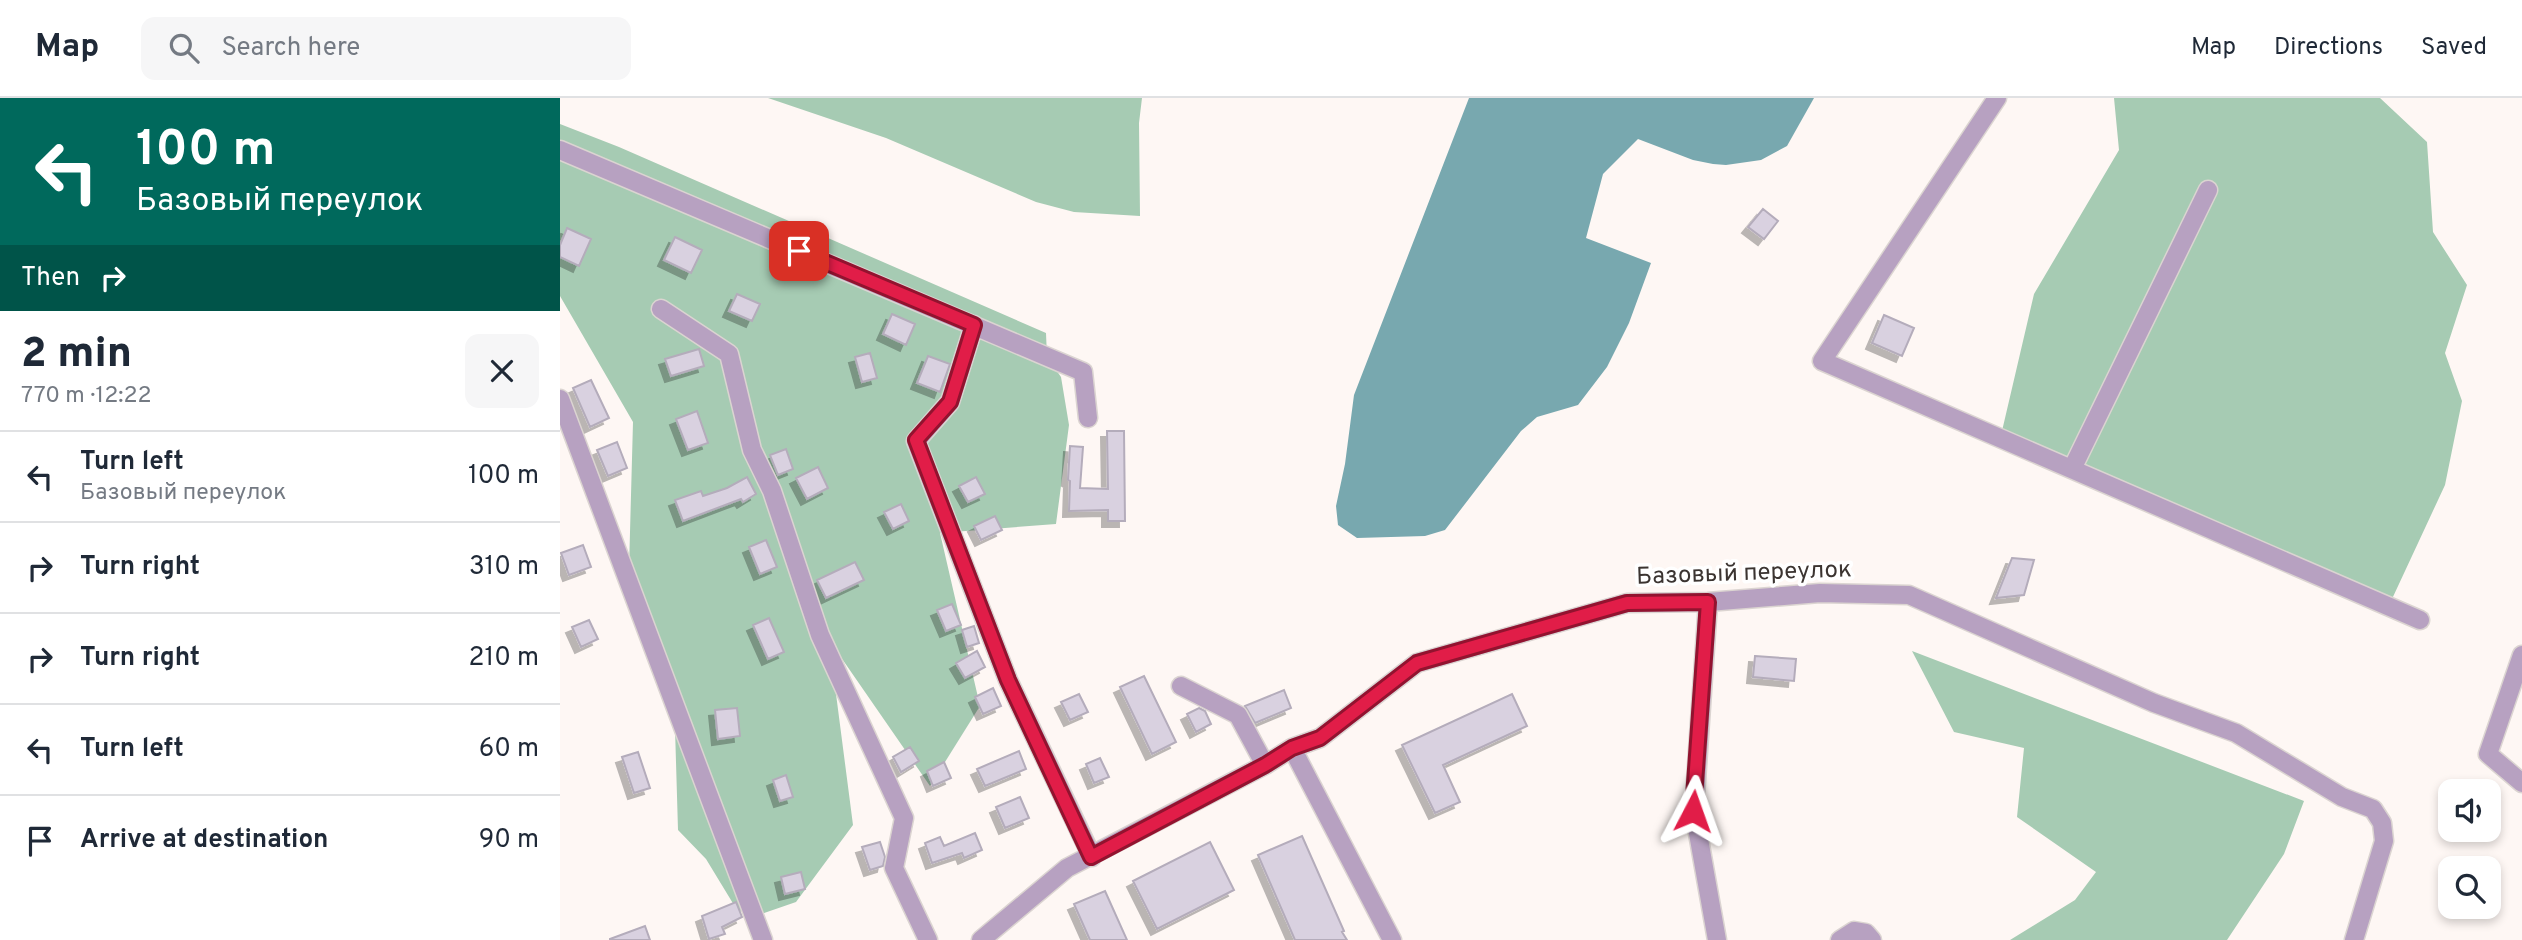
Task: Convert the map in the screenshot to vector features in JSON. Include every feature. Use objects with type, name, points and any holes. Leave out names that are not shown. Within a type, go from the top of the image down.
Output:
[{"type":"street","points":[[1997,98],[1822,362],[2420,620]]},
{"type":"street","points":[[560,150],[1083,372],[1088,418]]},
{"type":"street","points":[[2071,470],[2208,190]]},
{"type":"street","points":[[661,309],[729,354],[752,450],[772,491],[820,635],[904,818],[894,867],[928,940]]},
{"type":"street","points":[[974,325],[950,402],[916,440],[1008,680],[1091,857]]},
{"type":"street","points":[[560,399],[763,940]]},
{"type":"street","name":"Базовый переулок","points":[[981,940],[1067,868],[1265,765],[1292,748],[1320,738],[1417,663],[1627,603],[1708,602],[1820,593],[1909,595],[2154,703],[2236,733],[2342,797],[2372,809],[2382,823],[2384,841],[2354,940]]},
{"type":"street","points":[[1708,602],[1693,811],[1717,940]]},
{"type":"street","points":[[2522,655],[2488,754],[2522,783]]},
{"type":"street","points":[[1181,686],[1238,715],[1265,765]]},
{"type":"street","points":[[1292,748],[1392,940]]},
{"type":"street","points":[[1840,940],[1854,931],[1866,933],[1872,940]]},
{"type":"green space","points":[[768,98],[1142,98],[1139,123],[1140,216],[1074,212],[1036,202],[886,138]]},
{"type":"green space","points":[[2114,98],[2380,98],[2427,142],[2433,232],[2467,285],[2445,353],[2462,401],[2445,485],[2392,599],[2002,431],[2034,294],[2119,150]]},
{"type":"green space","points":[[560,124],[619,147],[1046,333],[1047,357],[1061,377],[1069,425],[1056,524],[940,533],[980,706],[930,786],[829,640],[853,825],[796,902],[758,915],[737,910],[706,859],[678,830],[675,728],[629,569],[633,422],[560,296]]},
{"type":"green space","points":[[1912,651],[2304,801],[2284,854],[2227,940],[2010,940],[2075,900],[2096,872],[2017,817],[2024,748],[1954,732]]},
{"type":"water","points":[[1469,98],[1814,98],[1787,146],[1761,160],[1713,164],[1693,160],[1638,139],[1603,174],[1586,238],[1651,263],[1629,323],[1607,367],[1578,405],[1537,417],[1521,431],[1445,530],[1425,536],[1357,538],[1338,525],[1336,506],[1345,464],[1354,395]]},
{"type":"building","points":[[1763,209],[1778,221],[1764,239],[1748,227]]},
{"type":"building","points":[[567,228],[591,239],[579,266],[560,257],[560,245]]},
{"type":"building","points":[[675,237],[702,250],[691,273],[664,260]]},
{"type":"building","points":[[737,294],[760,304],[752,321],[729,311]]},
{"type":"building","points":[[892,314],[915,324],[906,345],[883,334]]},
{"type":"building","points":[[1884,315],[1914,328],[1902,356],[1872,343]]},
{"type":"building","points":[[699,349],[704,366],[671,376],[665,359]]},
{"type":"building","points":[[870,353],[877,378],[862,382],[855,357]]},
{"type":"building","points":[[928,356],[950,364],[940,392],[917,383]]},
{"type":"building","points":[[591,380],[609,418],[590,427],[573,388]]},
{"type":"building","points":[[697,411],[708,443],[688,450],[676,419]]},
{"type":"building","points":[[1107,431],[1124,431],[1125,521],[1108,521],[1108,510],[1069,511],[1070,446],[1083,447],[1080,488],[1108,489]]},
{"type":"building","points":[[617,442],[627,468],[608,476],[597,450]]},
{"type":"building","points":[[786,449],[793,469],[778,475],[770,455]]},
{"type":"building","points":[[818,467],[828,488],[807,499],[796,478]]},
{"type":"building","points":[[747,477],[756,494],[743,502],[741,499],[683,521],[675,500],[701,491],[703,496],[727,488]]},
{"type":"building","points":[[976,477],[985,494],[968,502],[959,486]]},
{"type":"building","points":[[901,504],[909,521],[893,529],[884,512]]},
{"type":"building","points":[[995,516],[1002,530],[981,540],[974,526]]},
{"type":"building","points":[[766,540],[777,567],[760,574],[749,547]]},
{"type":"building","points":[[583,545],[591,567],[569,575],[561,553]]},
{"type":"building","points":[[2012,558],[2034,560],[2024,595],[1996,598]]},
{"type":"building","points":[[855,562],[864,580],[826,598],[817,580]]},
{"type":"building","points":[[952,604],[961,625],[946,631],[937,610]]},
{"type":"building","points":[[769,618],[784,652],[768,659],[753,625]]},
{"type":"building","points":[[589,620],[598,639],[581,647],[572,627]]},
{"type":"building","points":[[974,626],[979,643],[967,647],[962,630]]},
{"type":"building","points":[[977,651],[985,667],[965,678],[956,663]]},
{"type":"building","points":[[1755,656],[1796,659],[1794,681],[1753,677]]},
{"type":"building","points":[[1144,676],[1176,742],[1152,754],[1120,687]]},
{"type":"building","points":[[993,688],[1001,706],[983,714],[975,697]]},
{"type":"building","points":[[1284,690],[1291,708],[1255,723],[1245,706]]},
{"type":"building","points":[[1079,694],[1088,712],[1070,720],[1061,702]]},
{"type":"building","points":[[1512,694],[1527,726],[1443,765],[1460,802],[1435,813],[1402,745]]},
{"type":"building","points":[[737,708],[740,736],[718,739],[715,710]]},
{"type":"building","points":[[1199,708],[1205,711],[1211,724],[1196,732],[1187,714]]},
{"type":"building","points":[[910,747],[919,761],[901,772],[893,757]]},
{"type":"building","points":[[1019,751],[1026,769],[985,786],[977,769]]},
{"type":"building","points":[[638,752],[650,788],[634,793],[622,757]]},
{"type":"building","points":[[1100,758],[1109,777],[1094,783],[1086,764]]},
{"type":"building","points":[[944,762],[951,778],[933,786],[927,771]]},
{"type":"building","points":[[786,775],[793,797],[780,801],[773,780]]},
{"type":"building","points":[[1020,797],[1029,818],[1005,828],[996,807]]},
{"type":"building","points":[[975,833],[982,850],[964,858],[962,853],[932,863],[925,843],[940,837],[944,846]]},
{"type":"building","points":[[1302,836],[1347,940],[1295,940],[1258,855]]},
{"type":"building","points":[[880,842],[885,857],[883,866],[870,870],[862,847]]},
{"type":"building","points":[[1210,842],[1234,890],[1157,929],[1133,881]]},
{"type":"building","points":[[801,872],[805,889],[785,894],[781,877]]},
{"type":"building","points":[[1105,891],[1127,940],[1090,940],[1074,904]]},
{"type":"building","points":[[736,902],[742,917],[722,927],[725,934],[709,939],[702,916]]},
{"type":"building","points":[[645,926],[650,940],[610,940],[610,939]]},
{"type":"route","points":[[799,251],[974,325],[950,402],[916,440],[1008,680],[1091,857],[1292,748],[1320,738],[1417,663],[1627,603],[1708,602],[1693,811]]}]
